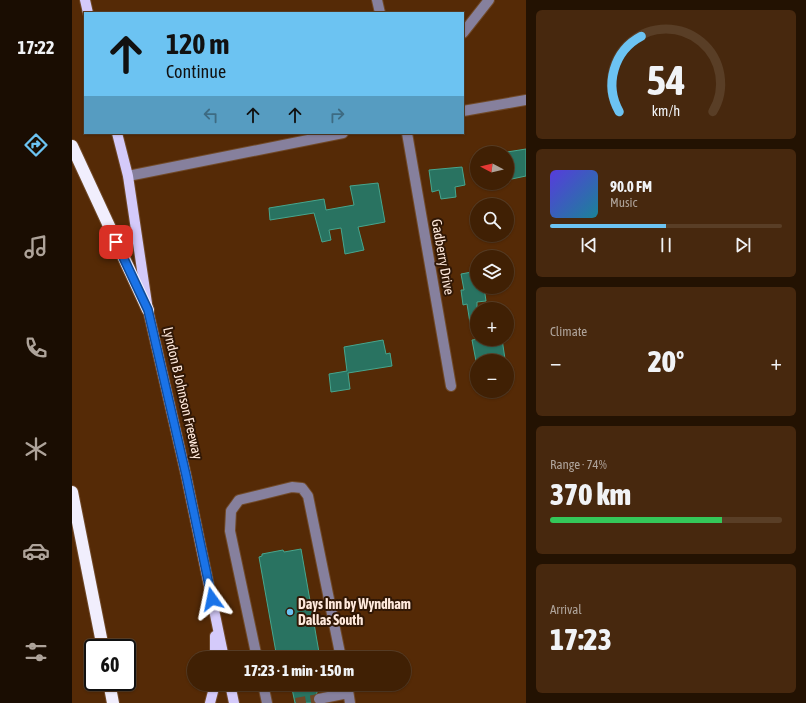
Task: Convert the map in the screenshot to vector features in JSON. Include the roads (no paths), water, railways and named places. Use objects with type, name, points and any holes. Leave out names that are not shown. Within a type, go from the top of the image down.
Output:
[{"type":"highway","points":[[72,146],[148,310]]},
{"type":"highway","points":[[72,492],[101,639]]},
{"type":"highway","points":[[111,691],[113,703]]},
{"type":"main road","points":[[85,0],[88,12]]},
{"type":"main road","name":"Lyndon B Johnson Freeway","points":[[117,134],[128,176],[148,310],[186,475],[223,651]]},
{"type":"main road","points":[[215,615],[215,651]]},
{"type":"main road","points":[[210,703],[213,691]]},
{"type":"main road","points":[[231,691],[234,703]]},
{"type":"street","points":[[377,0],[380,12]]},
{"type":"street","points":[[464,32],[489,0]]},
{"type":"street","points":[[464,111],[526,100]]},
{"type":"street","points":[[128,176],[338,134]]},
{"type":"street","name":"Gadberry Drive","points":[[407,134],[451,386]]},
{"type":"street","points":[[256,651],[230,531],[231,511],[239,500],[292,487],[302,488],[308,496],[340,651]]},
{"type":"street","points":[[264,691],[267,703]]},
{"type":"street","points":[[319,699],[348,693]]},
{"type":"tunnel","points":[[296,703],[319,699]]},
{"type":"place","name":"Days Inn by Wyndham Dallas South","points":[[290,612]]}]
